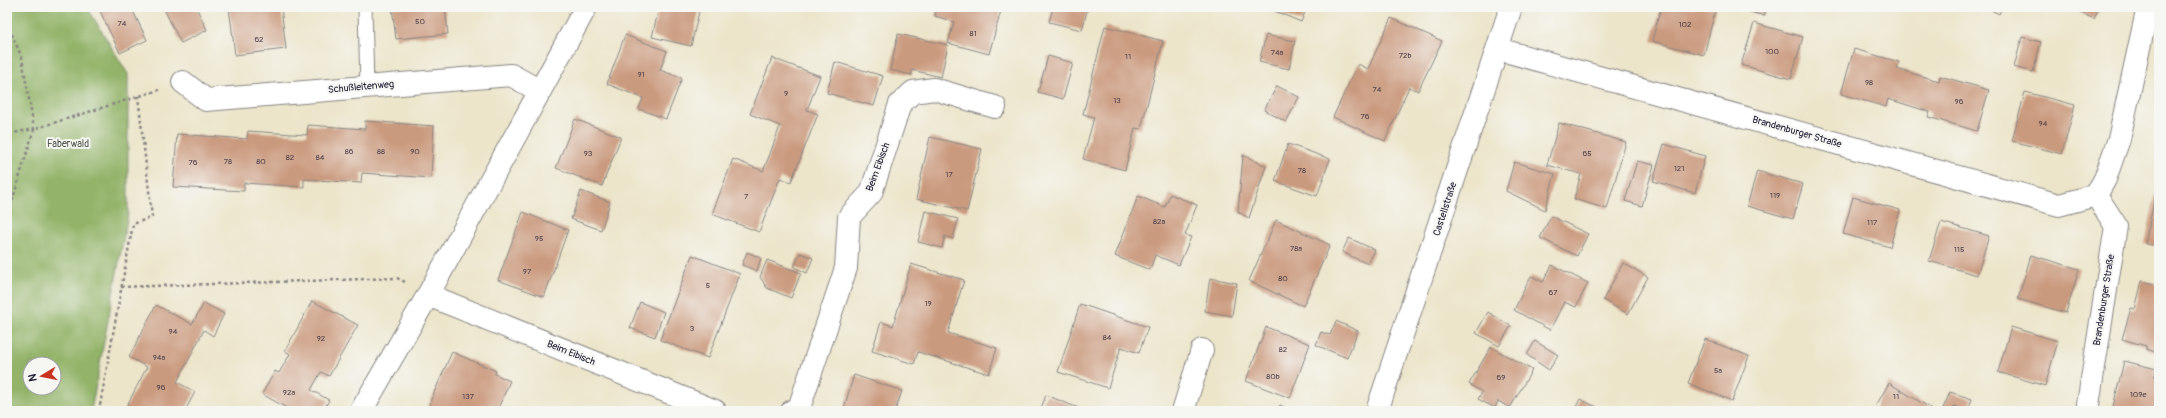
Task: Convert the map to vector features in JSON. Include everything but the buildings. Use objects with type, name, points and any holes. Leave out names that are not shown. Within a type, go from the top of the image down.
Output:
[{"type":"street","points":[[361,411],[428,295],[586,7]]},
{"type":"street","name":"Castellstraße","points":[[1380,410],[1511,7]]},
{"type":"street","points":[[2096,195],[2105,179],[2119,139],[2148,7]]},
{"type":"street","name":"Brandenburger Straße","points":[[1498,49],[2059,205],[2096,195],[2116,226],[2087,411]]},
{"type":"street","name":"Schußleitenweg","points":[[183,82],[206,100],[511,75],[540,91]]},
{"type":"street","name":"Beim Eibisch","points":[[792,411],[798,408],[846,268],[849,217],[871,193],[900,104],[914,92],[934,89],[995,107]]},
{"type":"street","name":"Beim Eibisch","points":[[428,295],[715,411]]},
{"type":"street","points":[[1183,411],[1202,350]]},
{"type":"lane","points":[[365,7],[367,87]]},
{"type":"path","points":[[7,23],[22,58],[34,129],[7,218]]},
{"type":"path","points":[[7,134],[34,129],[183,82]]},
{"type":"path","points":[[99,411],[133,224],[152,217],[138,96]]},
{"type":"path","points":[[121,286],[397,278],[428,295]]},
{"type":"green space","name":"Faberwald","points":[[7,7],[87,7],[128,74],[128,214],[91,411],[7,411]]}]
